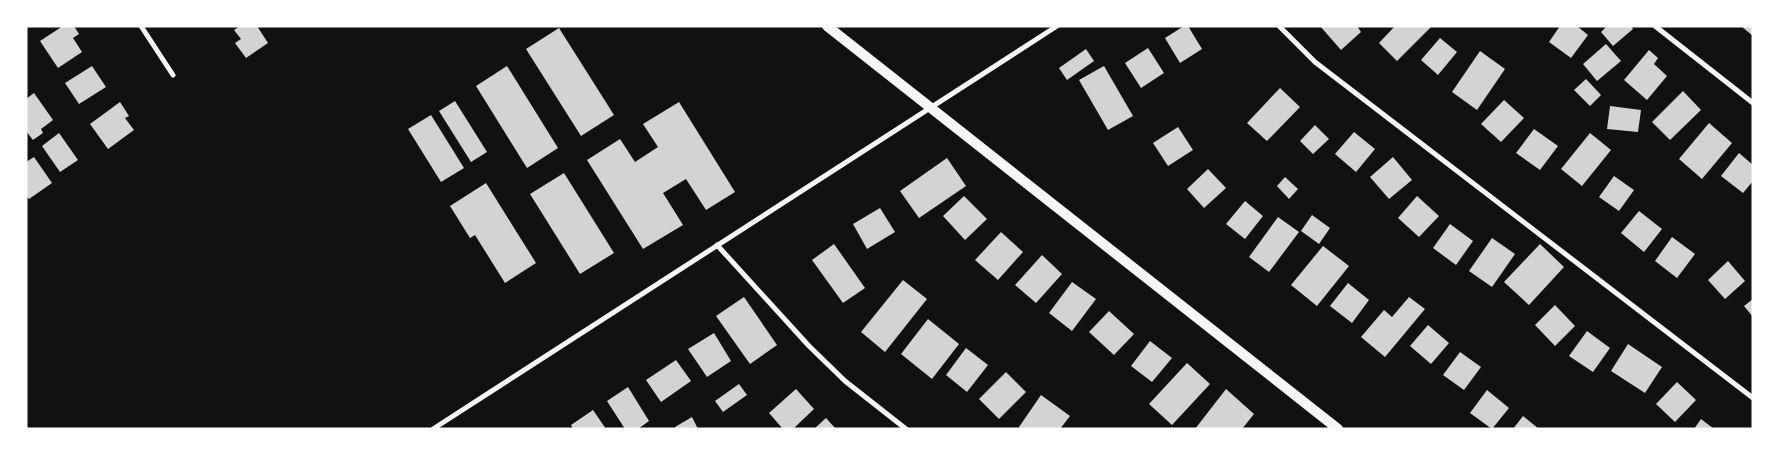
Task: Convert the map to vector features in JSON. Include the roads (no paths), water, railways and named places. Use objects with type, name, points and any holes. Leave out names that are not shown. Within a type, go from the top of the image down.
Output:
[{"type":"main road","points":[[827,26],[1338,429]]},
{"type":"street","points":[[141,26],[173,75]]},
{"type":"street","points":[[433,429],[1057,26]]},
{"type":"street","points":[[1279,26],[1315,62],[1753,398]]},
{"type":"street","points":[[1655,26],[1753,103]]},
{"type":"street","points":[[717,245],[808,346],[845,381],[906,429]]}]
